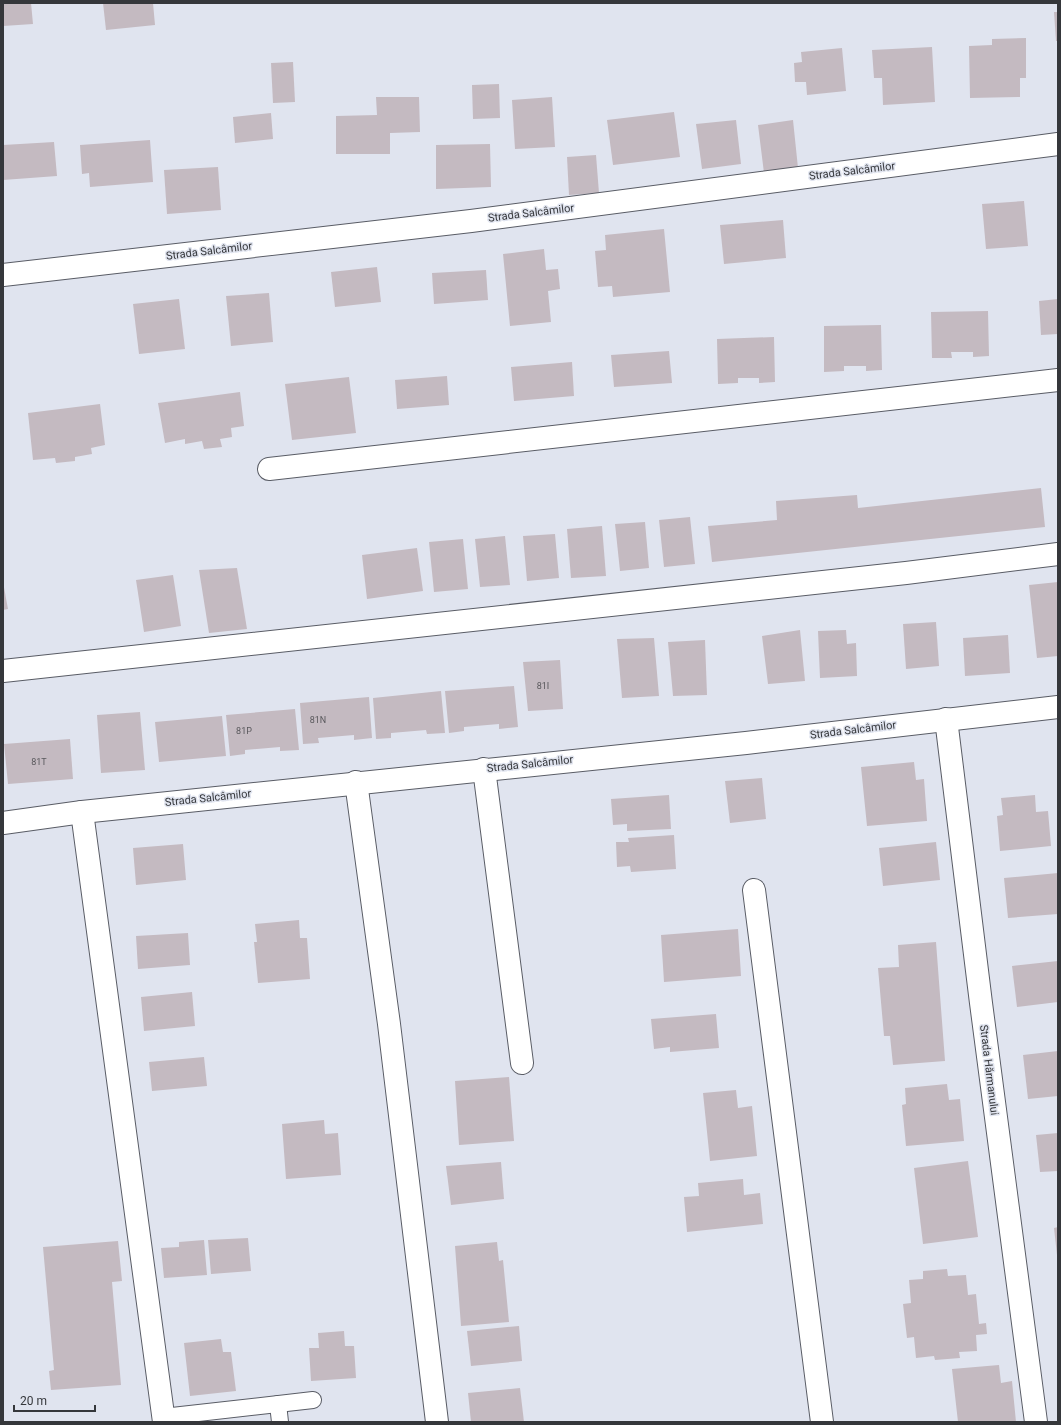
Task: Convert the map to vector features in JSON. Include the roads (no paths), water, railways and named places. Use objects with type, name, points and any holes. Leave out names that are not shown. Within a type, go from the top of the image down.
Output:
[{"type":"street","name":"Strada Salcâmilor","points":[[3,275],[471,221],[1058,144]]},
{"type":"street","points":[[269,469],[1058,380]]},
{"type":"street","points":[[3,671],[898,574],[1058,554]]},
{"type":"street","name":"Strada Salcâmilor","points":[[3,823],[82,812],[356,782],[746,743],[1058,707]]},
{"type":"street","name":"Strada Hărmanului","points":[[946,719],[981,1003],[1036,1422]]},
{"type":"street","points":[[484,769],[522,1063]]},
{"type":"street","points":[[356,782],[389,1024],[437,1422]]},
{"type":"street","points":[[82,812],[164,1420]]},
{"type":"street","points":[[754,890],[822,1422]]},
{"type":"lane","points":[[164,1420],[313,1400]]},
{"type":"lane","points":[[278,1404],[280,1422]]}]
